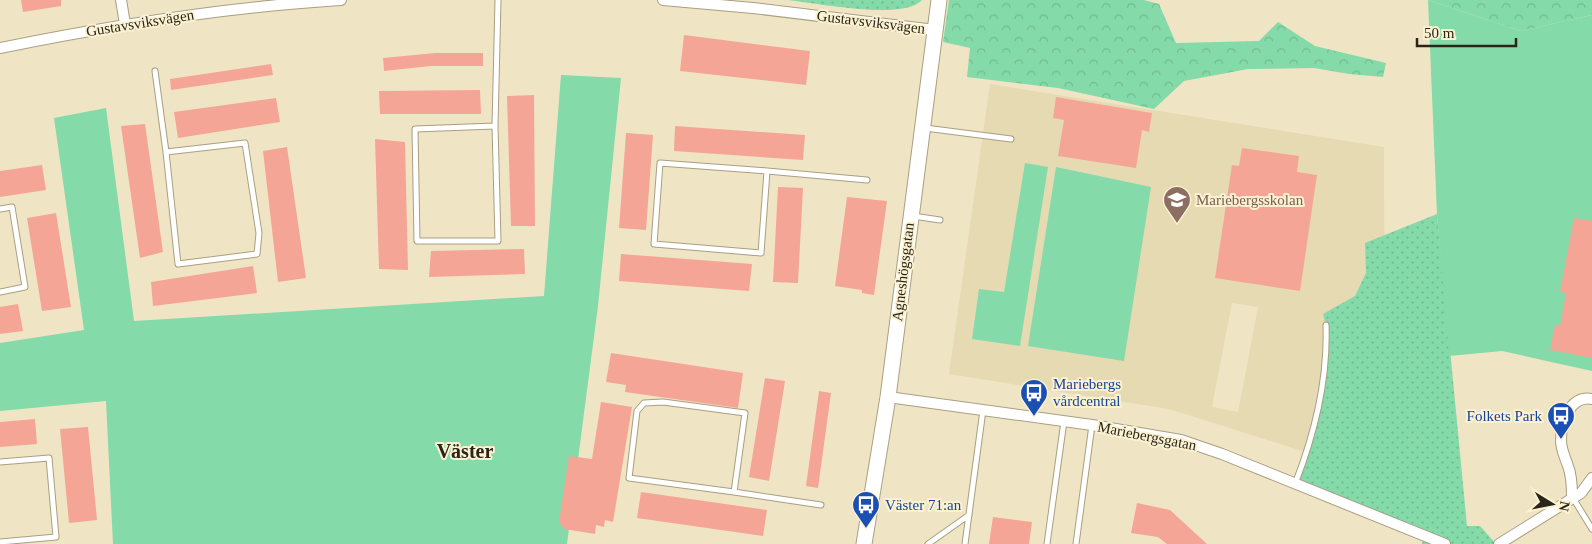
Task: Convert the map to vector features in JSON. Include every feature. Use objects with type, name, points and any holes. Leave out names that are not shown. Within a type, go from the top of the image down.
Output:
[{"type":"street","points":[[121,0],[125,24]]},
{"type":"street","name":"Gustavsviksvägen","points":[[0,48],[125,24],[247,4],[341,0]]},
{"type":"street","name":"Gustavsviksvägen","points":[[663,0],[687,1],[935,30]]},
{"type":"street","name":"Agneshögsgatan","points":[[864,544],[888,397],[939,0]]},
{"type":"street","name":"Mariebergsgatan","points":[[888,397],[1092,424],[1181,440],[1222,454],[1419,539],[1445,544]]},
{"type":"street","points":[[1572,497],[1571,478],[1563,455],[1561,440],[1563,427],[1568,411],[1575,402],[1585,398],[1592,399]]},
{"type":"street","points":[[1499,544],[1581,493],[1592,478]]},
{"type":"lane","points":[[495,126],[415,129],[417,241],[498,240],[495,126],[498,0]]},
{"type":"lane","points":[[155,71],[178,264],[257,254],[259,234],[245,143],[166,152]]},
{"type":"lane","points":[[922,127],[1011,138]]},
{"type":"lane","points":[[767,171],[761,253],[654,244],[660,163],[767,171],[867,180]]},
{"type":"lane","points":[[0,209],[12,207],[25,287],[0,292]]},
{"type":"lane","points":[[910,216],[940,220]]},
{"type":"lane","points":[[1294,484],[1319,412],[1327,352],[1326,325]]},
{"type":"lane","points":[[734,492],[745,413],[653,402],[644,403],[637,411],[629,478],[821,505]]},
{"type":"lane","points":[[965,544],[984,410]]},
{"type":"lane","points":[[1047,544],[1064,421]]},
{"type":"lane","points":[[1076,544],[1092,424]]},
{"type":"lane","points":[[0,462],[49,458],[56,537],[0,542]]},
{"type":"lane","points":[[1572,497],[1592,529]]},
{"type":"lane","points":[[928,544],[970,515]]},
{"type":"shaded area","name":"Mariebergsskolan","points":[[990,84],[1384,147],[1385,477],[1169,409],[949,374]],"holes":[[[1232,303],[1258,307],[1238,412],[1212,407]]]},
{"type":"green space","points":[[788,0],[922,0],[912,6],[879,10]]},
{"type":"green space","points":[[949,0],[1144,0],[1159,4],[1176,43],[1259,41],[1278,22],[1315,46],[1386,63],[1383,77],[1314,68],[1248,69],[1184,81],[1154,109],[1058,88],[967,77],[970,48],[943,42]]},
{"type":"green space","points":[[1428,0],[1592,0],[1592,15],[1521,31]]},
{"type":"green space","points":[[1428,0],[1521,31],[1592,15],[1592,371],[1502,351],[1449,356],[1437,214]]},
{"type":"green space","points":[[561,75],[621,78],[598,306],[567,544],[113,544],[106,401],[0,411],[0,343],[84,330],[54,118],[106,108],[134,321],[544,296]]},
{"type":"green space","points":[[1025,163],[1048,167],[1020,346],[972,339],[979,289],[1004,292]]},
{"type":"green space","points":[[1056,167],[1151,187],[1124,361],[1028,346]]},
{"type":"green space","points":[[1437,214],[1467,526],[1480,526],[1496,544],[1422,544],[1424,537],[1297,487],[1319,412],[1326,325],[1323,314],[1355,296],[1366,273],[1365,243]]},
{"type":"building","points":[[21,0],[61,0],[61,6],[23,12]]},
{"type":"building","points":[[684,35],[810,51],[806,85],[680,71]]},
{"type":"building","points":[[435,53],[483,53],[483,66],[431,66],[384,71],[383,58]]},
{"type":"building","points":[[271,64],[273,75],[171,90],[170,79]]},
{"type":"building","points":[[480,90],[481,114],[380,114],[379,91]]},
{"type":"building","points":[[534,95],[535,226],[511,226],[507,96]]},
{"type":"building","points":[[1056,97],[1152,113],[1149,132],[1142,130],[1136,168],[1058,156],[1064,120],[1053,118]]},
{"type":"building","points":[[276,98],[280,122],[178,138],[174,112]]},
{"type":"building","points":[[145,124],[163,252],[140,258],[121,126]]},
{"type":"building","points":[[675,126],[805,135],[803,160],[674,151]]},
{"type":"building","points":[[626,133],[653,135],[646,230],[619,228]]},
{"type":"building","points":[[375,139],[405,142],[408,270],[379,269]]},
{"type":"building","points":[[287,147],[306,278],[278,282],[263,151]]},
{"type":"building","points":[[1242,148],[1299,156],[1297,172],[1317,175],[1300,291],[1215,278],[1232,165],[1239,166]]},
{"type":"building","points":[[42,165],[46,190],[0,197],[0,171]]},
{"type":"building","points":[[778,187],[803,188],[798,283],[773,282]]},
{"type":"building","points":[[847,197],[887,201],[874,295],[862,293],[862,290],[835,286]]},
{"type":"building","points":[[56,213],[71,307],[42,311],[27,218]]},
{"type":"building","points":[[1574,218],[1592,221],[1592,358],[1550,350],[1555,325],[1560,326],[1566,293],[1560,292]]},
{"type":"building","points":[[524,249],[525,274],[429,277],[431,251]]},
{"type":"building","points":[[621,254],[752,264],[749,291],[619,281]]},
{"type":"building","points":[[253,266],[257,293],[153,306],[151,282]]},
{"type":"building","points":[[18,304],[23,331],[0,334],[0,307]]},
{"type":"building","points":[[611,353],[743,373],[738,408],[625,392],[626,385],[606,382]]},
{"type":"building","points":[[765,378],[785,381],[769,481],[749,477]]},
{"type":"building","points":[[819,391],[831,393],[818,488],[806,486]]},
{"type":"building","points":[[601,402],[632,407],[613,522],[605,520],[604,527],[596,525],[595,534],[564,529],[559,522],[569,456],[592,459]]},
{"type":"building","points":[[35,419],[37,444],[0,447],[0,422]]},
{"type":"building","points":[[88,427],[97,520],[69,523],[60,429]]},
{"type":"building","points":[[641,492],[767,510],[763,536],[637,518]]},
{"type":"building","points":[[1137,503],[1170,510],[1207,544],[1167,544],[1158,537],[1131,533]]},
{"type":"building","points":[[993,517],[1032,522],[1029,544],[989,544]]},
{"type":"place","name":"Mariebergsskolan","points":[[1177,224]]},
{"type":"place","name":"Mariebergs vårdcentral","points":[[1034,417]]},
{"type":"place","name":"Folkets Park","points":[[1561,440]]},
{"type":"place","name":"Väster 71:an","points":[[866,529]]},
{"type":"district","name":"Väster","points":[[465,451]]}]
